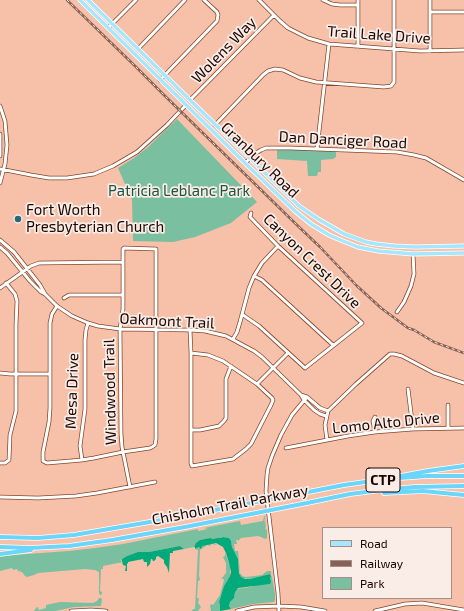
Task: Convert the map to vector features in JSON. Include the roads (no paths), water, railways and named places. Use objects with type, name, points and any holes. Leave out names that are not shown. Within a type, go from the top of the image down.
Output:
[{"type":"highway","points":[[374,481],[464,466]]},
{"type":"highway","name":"Chisholm Trail Parkway","points":[[0,536],[14,538],[74,535],[374,481],[422,477],[464,476]]},
{"type":"highway","name":"Chisholm Trail Parkway","points":[[0,547],[54,547],[101,542],[350,494],[415,487],[464,486]]},
{"type":"highway","points":[[350,494],[416,491],[443,492],[464,495]]},
{"type":"highway","points":[[0,554],[54,547]]},
{"type":"main road","name":"Granbury Road","points":[[80,0],[245,163],[307,221],[329,234],[349,243],[378,251],[413,254],[464,253]]},
{"type":"main road","name":"Granbury Road","points":[[88,0],[249,158],[300,206],[326,224],[352,237],[376,244],[413,247],[464,246]]},
{"type":"main road","points":[[182,93],[186,101],[186,105],[189,104],[199,109]]},
{"type":"main road","points":[[295,211],[300,206]]},
{"type":"main road","points":[[349,243],[352,237]]},
{"type":"main road","points":[[413,247],[413,254]]},
{"type":"street","points":[[109,27],[136,0]]},
{"type":"street","points":[[138,49],[185,0]]},
{"type":"street","points":[[160,80],[216,23],[218,16],[216,12],[204,0]]},
{"type":"street","name":"Trail Lake Drive","points":[[259,0],[288,28],[308,38],[329,44],[430,51],[464,50]]},
{"type":"street","points":[[323,0],[340,5],[358,6]]},
{"type":"street","points":[[358,0],[358,47]]},
{"type":"street","points":[[215,124],[268,71],[278,69],[306,79],[325,82],[384,87],[391,86],[394,82],[394,0]]},
{"type":"street","points":[[430,0],[430,51]]},
{"type":"street","points":[[430,12],[464,12]]},
{"type":"street","name":"Wolens Way","points":[[190,100],[274,15]]},
{"type":"street","points":[[317,149],[329,44]]},
{"type":"street","points":[[2,169],[41,177],[61,178],[85,176],[104,170],[138,152],[186,105]]},
{"type":"street","points":[[0,106],[5,125],[7,152],[0,183]]},
{"type":"street","points":[[0,134],[0,156]]},
{"type":"street","name":"Dan Danciger Road","points":[[245,163],[256,153],[266,148],[397,152],[414,155],[431,161],[464,180]]},
{"type":"street","name":"Canyon Crest Drive","points":[[250,213],[250,217],[278,246],[362,323],[334,345]]},
{"type":"street","name":"Oakmont Trail","points":[[0,240],[14,252],[28,268],[45,294],[57,306],[72,316],[88,323],[106,328],[120,330],[190,330],[217,334],[233,339],[262,357],[301,395],[320,408],[328,411]]},
{"type":"street","points":[[233,339],[243,315],[249,288],[254,276],[262,263],[278,246]]},
{"type":"street","name":"Oakmont Trail","points":[[0,247],[7,253],[40,292],[45,294]]},
{"type":"street","name":"Windwood Trail","points":[[130,487],[121,434],[120,330],[123,309],[122,262],[124,248],[156,249],[156,330]]},
{"type":"street","points":[[397,312],[404,302],[411,286],[414,274],[413,254]]},
{"type":"street","points":[[0,288],[35,264],[122,262]]},
{"type":"street","points":[[243,315],[259,326],[306,368],[334,345],[262,280],[254,276]]},
{"type":"street","points":[[0,463],[5,463],[9,460],[10,435],[16,411],[16,325],[18,300],[6,283]]},
{"type":"street","points":[[64,298],[69,296],[123,295]]},
{"type":"street","points":[[57,306],[52,314],[50,323],[49,415],[43,459],[45,462],[49,463],[82,460],[150,448],[155,445],[156,330]]},
{"type":"street","name":"Mesa Drive","points":[[82,460],[80,446],[85,409],[85,340],[88,323]]},
{"type":"street","points":[[190,330],[190,352],[191,430],[191,463],[192,466],[232,458],[246,449],[256,436],[273,400],[257,384],[223,361],[213,356],[190,352]]},
{"type":"street","points":[[257,384],[288,353]]},
{"type":"street","points":[[327,440],[325,424],[328,411],[390,354],[402,356],[434,373],[464,383]]},
{"type":"street","points":[[191,430],[200,430],[219,426],[226,418],[226,379],[231,366]]},
{"type":"street","points":[[0,374],[50,374]]},
{"type":"street","points":[[408,389],[412,429]]},
{"type":"street","points":[[279,611],[266,491],[267,475],[272,456],[281,435],[292,415],[306,398]]},
{"type":"street","name":"Oakmont Trail","points":[[306,398],[317,412],[326,416]]},
{"type":"street","points":[[448,405],[448,428]]},
{"type":"street","points":[[374,432],[373,421],[375,417]]},
{"type":"street","name":"Lomo Alto Drive","points":[[286,448],[374,432],[412,429],[464,428]]},
{"type":"street","points":[[0,497],[56,498],[97,493],[155,482]]},
{"type":"street","points":[[375,611],[405,604],[422,603],[464,610]]},
{"type":"street","points":[[237,611],[254,607],[279,606],[301,607],[325,611]]},
{"type":"street","points":[[71,611],[106,611]]},
{"type":"railway","points":[[67,0],[381,308],[408,328],[434,342],[464,353]]},
{"type":"place","name":"Fort Worth Presbyterian Church","points":[[18,219]]},
{"type":"park label","name":"Patricia Leblanc Park","points":[[179,191]]}]
